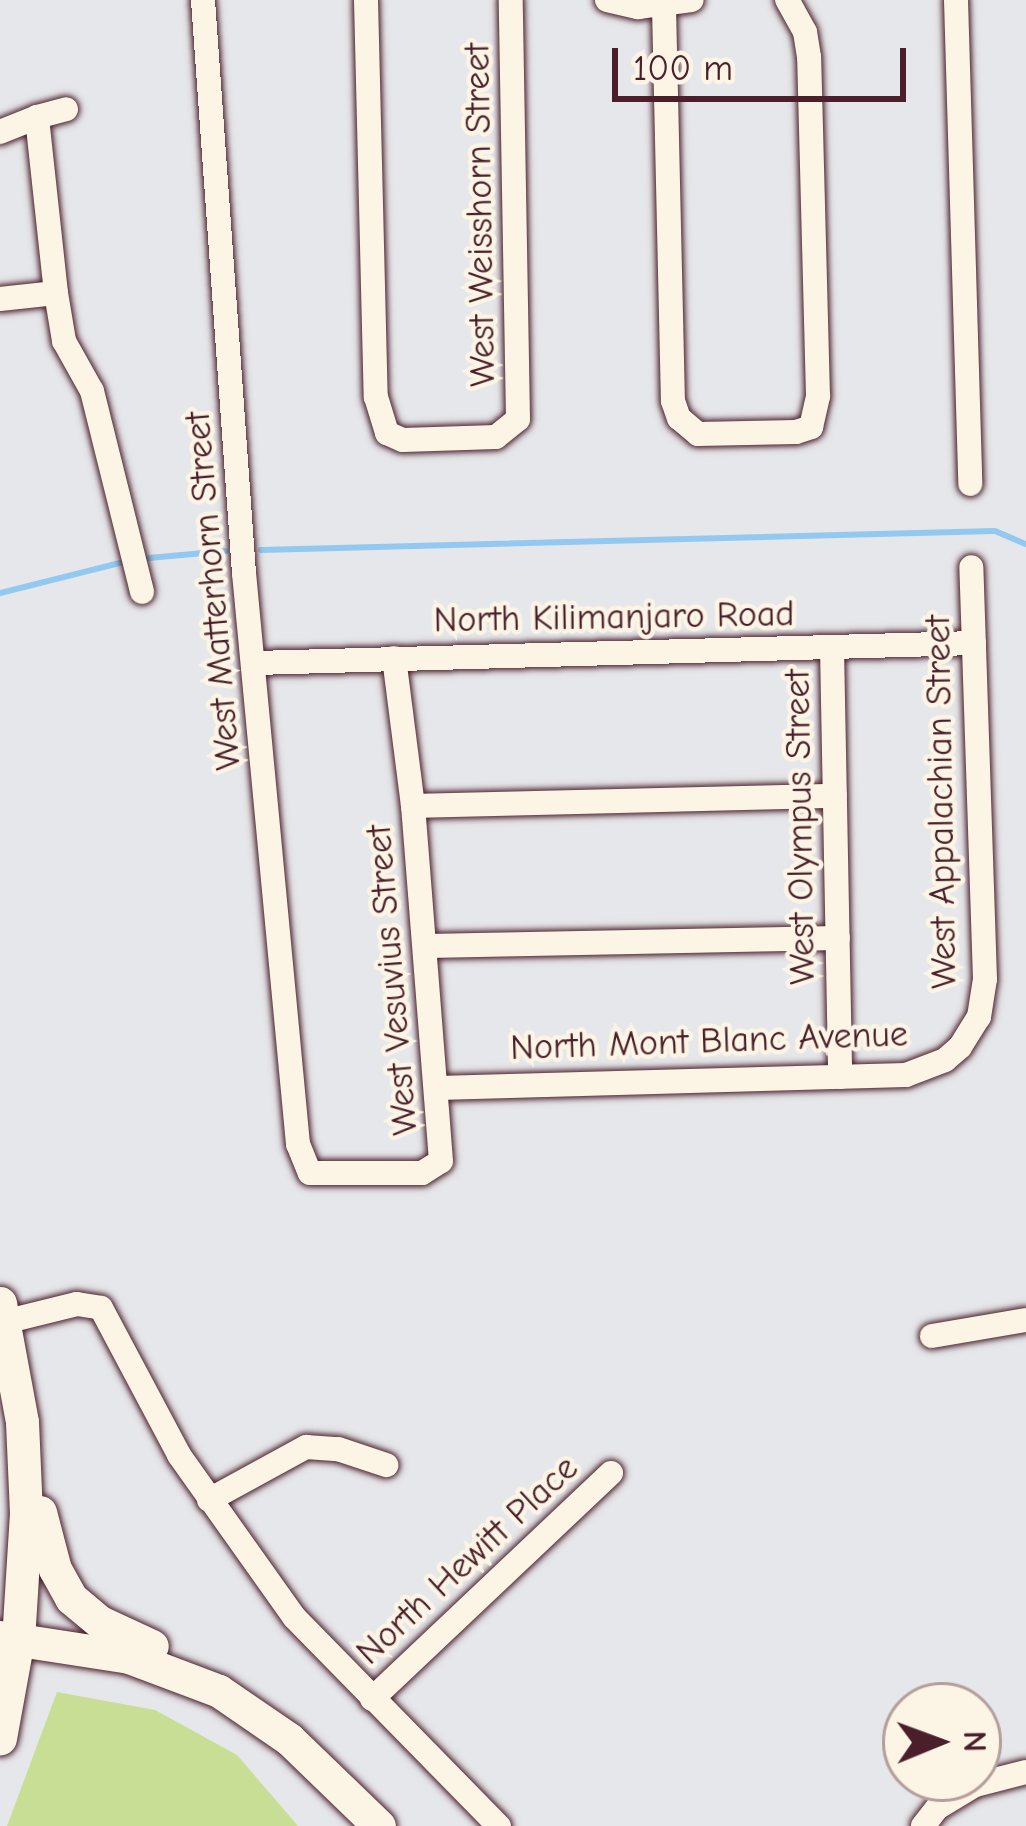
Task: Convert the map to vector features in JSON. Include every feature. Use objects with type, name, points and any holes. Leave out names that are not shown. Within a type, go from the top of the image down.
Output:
[{"type":"street","name":"West Matterhorn Street","points":[[202,0],[298,1144],[310,1173]]},
{"type":"street","name":"West Weisshorn Street","points":[[366,0],[377,416],[387,433],[403,440],[496,437],[514,427],[521,404],[511,0]]},
{"type":"street","points":[[607,0],[664,7],[692,0]]},
{"type":"street","points":[[664,7],[673,401],[679,418],[698,434],[811,428],[818,396],[809,57],[805,32],[787,0]]},
{"type":"street","points":[[956,0],[970,484]]},
{"type":"street","points":[[0,132],[66,109]]},
{"type":"street","points":[[37,117],[64,341],[92,391],[142,592]]},
{"type":"street","points":[[0,298],[56,293]]},
{"type":"street","name":"West Appalachian Street","points":[[970,1033],[979,1017],[985,979],[971,567]]},
{"type":"street","name":"North Kilimanjaro Road","points":[[255,663],[974,643]]},
{"type":"street","name":"West Olympus Street","points":[[832,648],[840,1077]]},
{"type":"street","name":"West Vesuvius Street","points":[[310,1173],[433,1170],[443,1144],[413,806],[394,658]]},
{"type":"street","points":[[413,806],[835,796]]},
{"type":"street","points":[[426,946],[838,938]]},
{"type":"street","name":"North Mont Blanc Avenue","points":[[438,1088],[906,1075],[945,1060],[970,1033]]},
{"type":"street","points":[[379,1826],[289,1739],[184,1663],[90,1617],[71,1598],[50,1555],[2,1313],[77,1304],[101,1308],[137,1382],[209,1500],[294,1617],[499,1826]]},
{"type":"street","points":[[932,1336],[1026,1320]]},
{"type":"street","points":[[0,1738],[10,1695],[9,1638],[26,1555],[22,1422]]},
{"type":"street","points":[[209,1500],[306,1448],[338,1449],[386,1465]]},
{"type":"street","name":"North Hewitt Place","points":[[372,1699],[611,1473]]},
{"type":"street","points":[[9,1638],[129,1657],[219,1691]]},
{"type":"street","points":[[923,1826],[938,1808],[975,1785],[1026,1772]]},
{"type":"green space","points":[[57,1692],[155,1710],[237,1755],[298,1826],[7,1826]]},
{"type":"waterway","points":[[261,550],[995,531],[1026,544]]},
{"type":"waterway","points":[[149,558],[226,551]]},
{"type":"waterway","points":[[0,593],[123,562]]}]
